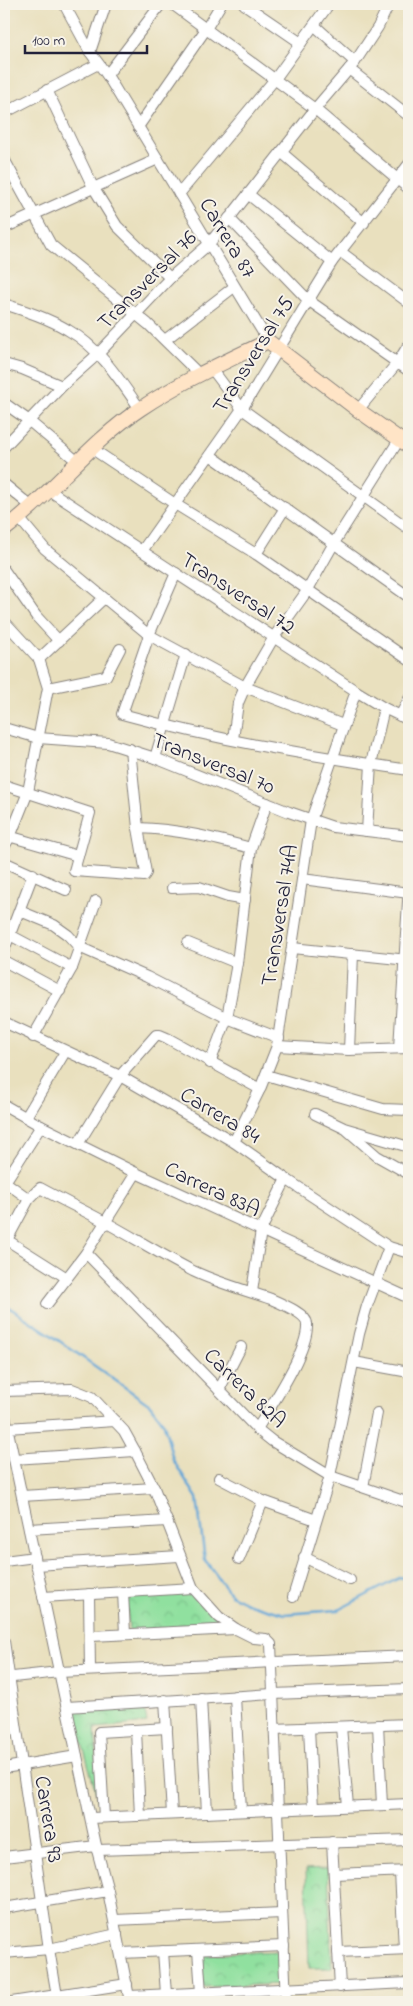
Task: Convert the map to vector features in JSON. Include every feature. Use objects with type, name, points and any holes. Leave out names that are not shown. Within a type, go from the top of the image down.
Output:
[{"type":"street","name":"Carrera 87","points":[[64,4],[90,52],[158,159],[234,287],[273,345],[404,443]]},
{"type":"street","points":[[90,52],[106,4]]},
{"type":"street","points":[[106,75],[161,4]]},
{"type":"street","points":[[172,4],[315,109],[409,189]]},
{"type":"street","points":[[138,127],[206,29],[221,4]]},
{"type":"street","points":[[244,4],[301,43]]},
{"type":"street","points":[[179,194],[275,79],[328,4]]},
{"type":"street","name":"Transversal 76","points":[[4,447],[62,386],[98,354],[170,278],[209,244],[315,109],[352,66],[378,27],[389,4]]},
{"type":"street","points":[[314,25],[352,66],[409,116]]},
{"type":"street","points":[[4,112],[98,64]]},
{"type":"street","points":[[46,90],[93,187],[117,226],[170,278]]},
{"type":"street","points":[[281,152],[364,223]]},
{"type":"street","points":[[4,228],[158,159]]},
{"type":"street","points":[[4,160],[51,245],[206,372],[242,409],[409,529]]},
{"type":"street","name":"Transversal 75","points":[[142,551],[242,409],[273,345],[308,300],[332,262],[409,164]]},
{"type":"street","points":[[248,194],[332,262]]},
{"type":"street","points":[[229,218],[308,300],[409,371]]},
{"type":"street","points":[[341,252],[409,303]]},
{"type":"street","points":[[165,340],[234,287]]},
{"type":"street","points":[[4,304],[45,318],[70,330],[98,354],[140,409]]},
{"type":"street","points":[[358,410],[398,362],[409,344]]},
{"type":"street","points":[[4,530],[50,491],[91,448],[140,409],[206,372],[273,345]]},
{"type":"street","points":[[4,364],[22,369],[62,386]]},
{"type":"street","points":[[4,404],[28,420],[78,462]]},
{"type":"street","points":[[233,739],[238,702],[245,687],[274,637],[307,590],[363,496],[404,443]]},
{"type":"street","points":[[91,448],[175,504],[256,554],[409,660]]},
{"type":"street","points":[[210,455],[409,597]]},
{"type":"street","points":[[4,484],[32,507]]},
{"type":"street","name":"Transversal 72","points":[[50,491],[356,691],[405,718]]},
{"type":"street","points":[[256,554],[285,508]]},
{"type":"street","points":[[19,518],[45,549],[103,599],[149,635],[245,687],[343,725]]},
{"type":"street","points":[[4,570],[36,616],[59,641]]},
{"type":"street","points":[[176,573],[149,635],[122,714],[164,726],[331,759],[409,770]]},
{"type":"street","points":[[39,660],[103,599]]},
{"type":"street","points":[[4,622],[39,660],[48,688],[28,792],[7,836],[4,847]]},
{"type":"street","points":[[48,688],[106,676],[120,649]]},
{"type":"street","points":[[155,758],[186,654]]},
{"type":"street","name":"Transversal 74A","points":[[234,1142],[260,1089],[278,1042],[311,820],[356,691]]},
{"type":"street","points":[[405,718],[409,699]]},
{"type":"street","points":[[367,831],[371,764],[384,708]]},
{"type":"street","name":"Transversal 70","points":[[4,728],[38,738],[108,743],[155,758],[333,827],[409,836]]},
{"type":"street","points":[[4,784],[90,813],[74,871],[144,876],[146,873],[138,828],[130,749]]},
{"type":"street","points":[[210,1063],[226,1018],[237,963],[251,848],[267,803]]},
{"type":"street","points":[[138,828],[167,828],[195,833],[251,848]]},
{"type":"street","points":[[7,836],[78,856]]},
{"type":"street","points":[[4,862],[66,890]]},
{"type":"street","points":[[4,950],[34,874]]},
{"type":"street","points":[[302,879],[409,892]]},
{"type":"street","points":[[20,911],[54,926],[68,935],[79,948],[147,977],[226,1018],[278,1042],[349,1050],[404,1048],[409,885]]},
{"type":"street","points":[[172,888],[198,888],[245,900]]},
{"type":"street","points":[[32,1037],[72,968],[96,901]]},
{"type":"street","points":[[10,935],[72,968]]},
{"type":"street","points":[[188,943],[210,954],[237,963]]},
{"type":"street","points":[[292,948],[406,959]]},
{"type":"street","points":[[349,1050],[353,954]]},
{"type":"street","points":[[4,961],[60,991]]},
{"type":"street","name":"Carrera 84","points":[[4,1022],[32,1037],[120,1076],[234,1142],[389,1247],[409,1253]]},
{"type":"street","points":[[78,1144],[120,1076],[156,1035],[160,1035],[260,1089]]},
{"type":"street","points":[[26,1117],[65,1052]]},
{"type":"street","points":[[266,1074],[384,1108],[409,1110]]},
{"type":"street","name":"Carrera 83A","points":[[5,1108],[136,1173],[409,1298]]},
{"type":"street","points":[[315,1114],[344,1128],[409,1147]]},
{"type":"street","points":[[30,1198],[4,1182],[41,1126]]},
{"type":"street","points":[[344,1128],[378,1156],[409,1174]]},
{"type":"street","points":[[47,1304],[86,1253],[104,1221],[136,1173]]},
{"type":"street","points":[[252,1292],[261,1230],[286,1179]]},
{"type":"street","points":[[67,1278],[7,1240],[30,1198],[40,1188],[194,1271],[221,1283],[281,1303],[306,1320],[308,1325],[294,1368],[257,1429]]},
{"type":"street","points":[[293,1597],[330,1476],[359,1334],[389,1247]]},
{"type":"street","name":"Carrera 82A","points":[[86,1253],[257,1429],[272,1441],[330,1476],[409,1503]]},
{"type":"street","points":[[219,1390],[241,1347]]},
{"type":"street","points":[[354,1362],[409,1372]]},
{"type":"street","points":[[4,1391],[72,1389],[92,1397],[124,1431],[135,1451],[154,1488],[192,1588],[214,1612],[236,1629],[254,1638],[270,1641],[272,1646],[286,2002]]},
{"type":"street","points":[[4,1412],[96,1848],[108,1891],[130,1999],[200,1992],[409,1984]]},
{"type":"street","points":[[363,1486],[376,1413]]},
{"type":"street","points":[[7,1428],[115,1420]]},
{"type":"street","points":[[14,1459],[135,1451]]},
{"type":"street","points":[[219,1478],[263,1501],[316,1520]]},
{"type":"street","points":[[22,1496],[154,1488]]},
{"type":"street","points":[[239,1559],[263,1501]]},
{"type":"street","points":[[28,1529],[167,1521]]},
{"type":"street","points":[[4,1561],[179,1556]]},
{"type":"street","points":[[304,1557],[350,1580]]},
{"type":"street","points":[[43,1597],[192,1588]]},
{"type":"street","points":[[124,1592],[125,1634]]},
{"type":"street","points":[[89,1594],[90,1670]]},
{"type":"street","points":[[91,1636],[236,1629]]},
{"type":"street","name":"Carrera 93","points":[[4,1641],[6,1678],[22,1765],[58,1999]]},
{"type":"street","points":[[6,1678],[90,1670],[409,1656]]},
{"type":"street","points":[[67,1707],[235,1696],[409,1689]]},
{"type":"street","points":[[235,1696],[241,1811]]},
{"type":"street","points":[[201,1698],[207,1813]]},
{"type":"street","points":[[165,1700],[172,1814]]},
{"type":"street","points":[[274,1729],[409,1724]]},
{"type":"street","points":[[378,1725],[382,1805]]},
{"type":"street","points":[[341,1727],[348,1806]]},
{"type":"street","points":[[104,1817],[99,1732],[167,1728]]},
{"type":"street","points":[[309,1728],[313,1808]]},
{"type":"street","points":[[136,1730],[140,1816]]},
{"type":"street","points":[[4,1768],[77,1756]]},
{"type":"street","points":[[91,1818],[409,1804]]},
{"type":"street","points":[[4,1857],[96,1848],[409,1840]]},
{"type":"street","points":[[332,1842],[340,1987]]},
{"type":"street","points":[[334,1874],[405,1871],[407,1949],[338,1952]]},
{"type":"street","points":[[4,1908],[108,1891]]},
{"type":"street","points":[[114,1920],[282,1913]]},
{"type":"street","points":[[4,1953],[49,1949],[116,1934]]},
{"type":"street","points":[[121,1953],[284,1946]]},
{"type":"street","points":[[198,1950],[200,1992]]},
{"type":"street","points":[[163,1951],[166,1994]]},
{"type":"street","points":[[12,2002],[58,1999],[127,1984]]},
{"type":"green space","points":[[191,1591],[228,1626],[129,1630],[126,1594]]},
{"type":"green space","points":[[144,1705],[147,1723],[95,1728],[100,1807],[73,1710]]},
{"type":"green space","points":[[328,1868],[332,1968],[309,1968],[306,1869]]},
{"type":"green space","points":[[280,1951],[281,1984],[203,1987],[202,1954]]},
{"type":"waterway","points":[[4,1304],[150,1405],[164,1424],[173,1460],[197,1498],[205,1560],[231,1595],[249,1604],[285,1614],[338,1610],[401,1577],[409,1581]]}]
